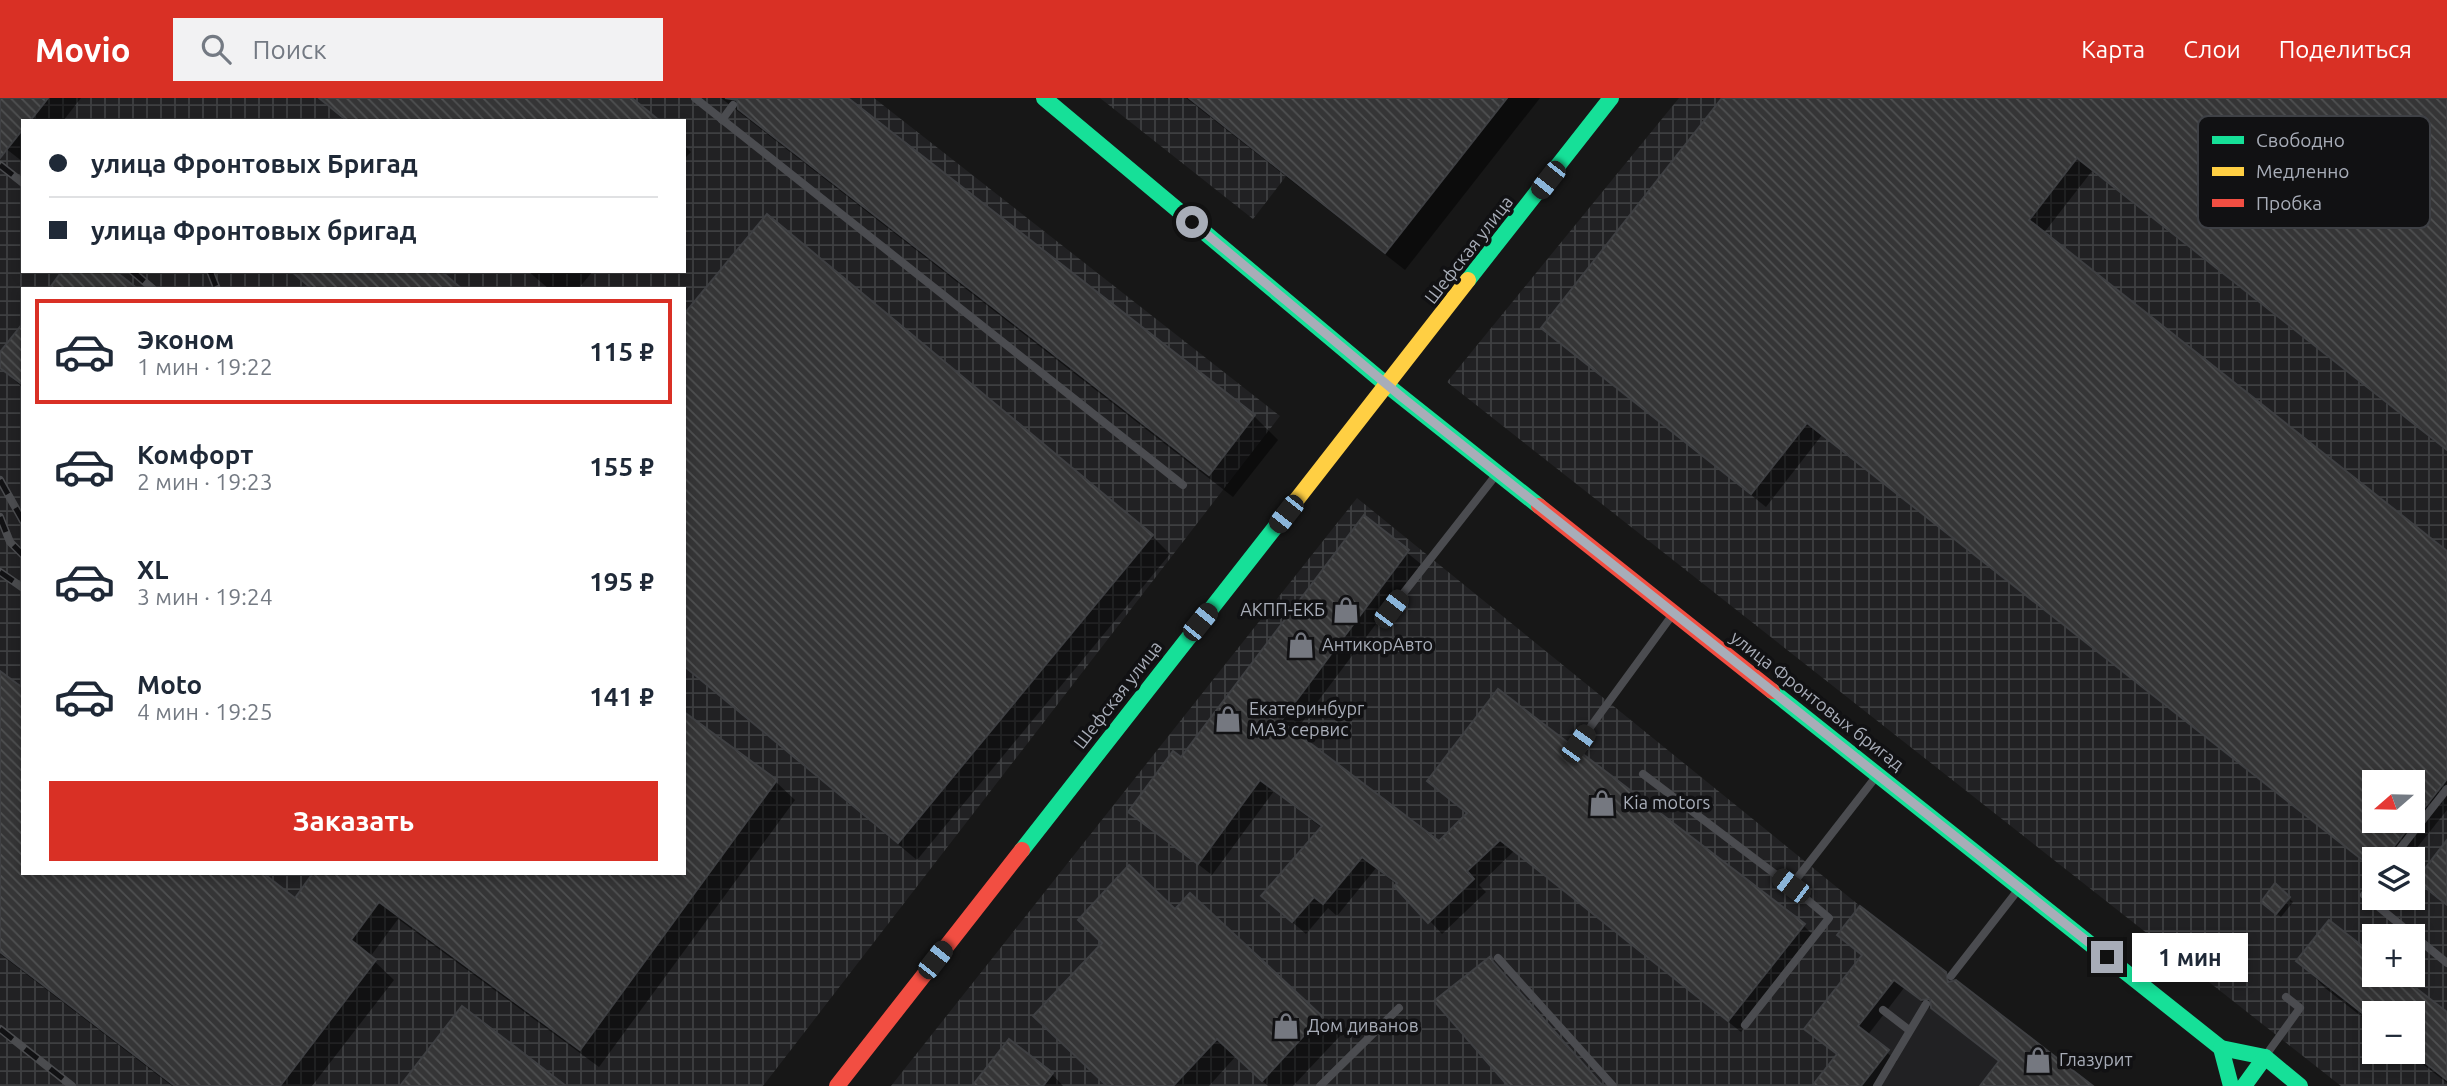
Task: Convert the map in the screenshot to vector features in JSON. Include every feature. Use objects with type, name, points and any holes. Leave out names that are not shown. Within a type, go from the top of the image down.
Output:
[{"type":"main road","points":[[1044,98],[1388,386]]},
{"type":"main road","name":"Шефская улица","points":[[837,1086],[1611,98]]},
{"type":"main road","name":"улица Фронтовых бригад","points":[[1388,386],[2221,1048],[2265,1057],[2300,1086]]},
{"type":"main road","points":[[2221,1048],[2231,1086]]},
{"type":"main road","points":[[2244,1086],[2265,1057]]},
{"type":"lane","points":[[695,98],[1183,485]]},
{"type":"lane","points":[[722,120],[733,105]]},
{"type":"lane","points":[[1391,609],[1498,473]]},
{"type":"lane","points":[[1578,744],[1674,612]]},
{"type":"lane","points":[[1643,774],[1829,918],[1745,1025]]},
{"type":"lane","points":[[1791,886],[1878,774]]},
{"type":"lane","points":[[2401,847],[2447,789]]},
{"type":"lane","points":[[1951,976],[2020,888]]},
{"type":"lane","points":[[2382,910],[2447,963]]},
{"type":"lane","points":[[1499,958],[1613,1086]]},
{"type":"lane","points":[[2265,1057],[2300,1008],[2286,996]]},
{"type":"lane","points":[[1877,1086],[1926,1004]]},
{"type":"lane","points":[[1320,1086],[1399,1008]]},
{"type":"lane","points":[[1883,1010],[1909,1030]]},
{"type":"shaded area","points":[[0,98],[874,98],[1280,416],[763,1086],[0,1086]]},
{"type":"shaded area","points":[[1100,98],[1507,98],[1385,253],[1287,175],[1253,219]]},
{"type":"shaded area","points":[[1679,98],[2447,98],[2447,1086],[2341,1086],[1447,382]]},
{"type":"shaded area","points":[[1357,498],[1860,906],[1837,935],[1862,955],[1805,1028],[1837,1054],[1811,1086],[891,1086]]},
{"type":"shaded area","points":[[1860,906],[2093,1086],[1811,1086],[1894,980],[1837,935]]},
{"type":"building","points":[[0,98],[48,98],[32,119],[21,119],[21,132],[0,158]]},
{"type":"building","points":[[319,98],[632,98],[658,119],[345,119]]},
{"type":"building","points":[[725,98],[848,98],[1255,415],[1209,475],[738,109],[737,100]]},
{"type":"building","points":[[1189,98],[1507,98],[1385,253]]},
{"type":"building","points":[[1722,98],[2447,98],[2447,450],[2077,158],[2029,220],[2447,551],[2447,779],[2426,806],[2426,770],[2362,770],[2362,833],[2404,833],[2393,847],[2362,847],[2362,860],[1807,423],[1751,494],[1541,328]]},
{"type":"building","points":[[767,214],[1153,535],[898,843],[686,668],[686,312]]},
{"type":"building","points":[[61,273],[118,273],[135,287],[50,287]]},
{"type":"building","points":[[293,273],[443,273],[460,287],[310,287]]},
{"type":"building","points":[[21,326],[21,384],[0,368],[0,352]]},
{"type":"building","points":[[1364,515],[1409,550],[1281,721],[1439,841],[1467,813],[1427,781],[1498,689],[1805,924],[1728,1021],[1500,840],[1467,871],[1474,879],[1428,923],[1394,886],[1397,883],[1362,857],[1323,904],[1314,897],[1292,922],[1261,896],[1322,826],[1260,780],[1198,864],[1128,812],[1173,751],[1181,757]]},
{"type":"building","points":[[0,671],[21,687],[21,875],[266,875],[295,898],[312,875],[686,875],[686,713],[777,780],[580,1050],[379,902],[351,940],[376,960],[280,1086],[175,1086],[0,952]]},
{"type":"building","points":[[2447,840],[2447,905],[2425,887],[2425,868]]},
{"type":"building","points":[[1129,865],[1175,909],[1190,893],[1322,1016],[1262,1081],[1217,1039],[1173,1086],[1107,1086],[1033,1016],[1102,943],[1078,920]]},
{"type":"building","points":[[2275,883],[2290,897],[2276,914],[2261,902]]},
{"type":"building","points":[[1860,906],[1946,972],[1948,982],[1956,980],[2093,1086],[1980,1086],[1999,1061],[1931,1008],[1930,999],[1921,1000],[1894,980],[1858,1026],[1889,1050],[1861,1086],[1812,1086],[1837,1054],[1804,1029],[1862,955],[1837,935]]},
{"type":"building","points":[[2329,920],[2362,946],[2362,987],[2415,987],[2447,1012],[2447,1080],[2425,1063],[2425,1001],[2362,1001],[2362,1013],[2296,961]]},
{"type":"building","points":[[1491,956],[1493,962],[1603,1086],[1508,1086],[1434,1001]]},
{"type":"building","points":[[462,1006],[566,1086],[400,1086]]},
{"type":"building","points":[[1009,1039],[1053,1073],[1043,1086],[972,1086]]},
{"type":"railway","points":[[0,165],[21,181]]},
{"type":"railway","points":[[134,273],[151,287]]},
{"type":"railway","points":[[211,273],[216,287]]},
{"type":"railway","points":[[0,480],[21,517]]},
{"type":"railway","points":[[0,517],[10,542],[21,553]]},
{"type":"railway","points":[[0,572],[21,587]]},
{"type":"railway","points":[[0,1029],[72,1086]]},
{"type":"traffic: fast","points":[[1044,98],[1388,386],[1539,506]]},
{"type":"traffic: fast","points":[[1468,280],[1611,98]]},
{"type":"traffic: fast","points":[[1022,850],[1291,507]]},
{"type":"traffic: fast","points":[[1772,691],[2221,1048],[2265,1057],[2300,1086]]},
{"type":"traffic: fast","points":[[2221,1048],[2231,1086]]},
{"type":"traffic: fast","points":[[2244,1086],[2265,1057]]},
{"type":"traffic: slow","points":[[1291,507],[1468,280]]},
{"type":"traffic: jam","points":[[1539,506],[1772,691]]},
{"type":"traffic: jam","points":[[837,1086],[1022,850]]},
{"type":"place","name":"АКПП-ЕКБ","points":[[1346,610]]},
{"type":"place","name":"АнтикорАвто","points":[[1301,645]]},
{"type":"place","name":"Екатеринбург МАЗ сервис","points":[[1228,719]]},
{"type":"place","name":"Kia motors","points":[[1602,803]]},
{"type":"place","name":"Дом диванов","points":[[1286,1026]]},
{"type":"place","name":"Глазурит","points":[[2038,1060]]},
{"type":"route","points":[[1192,222],[1403,398],[2107,957]]}]
